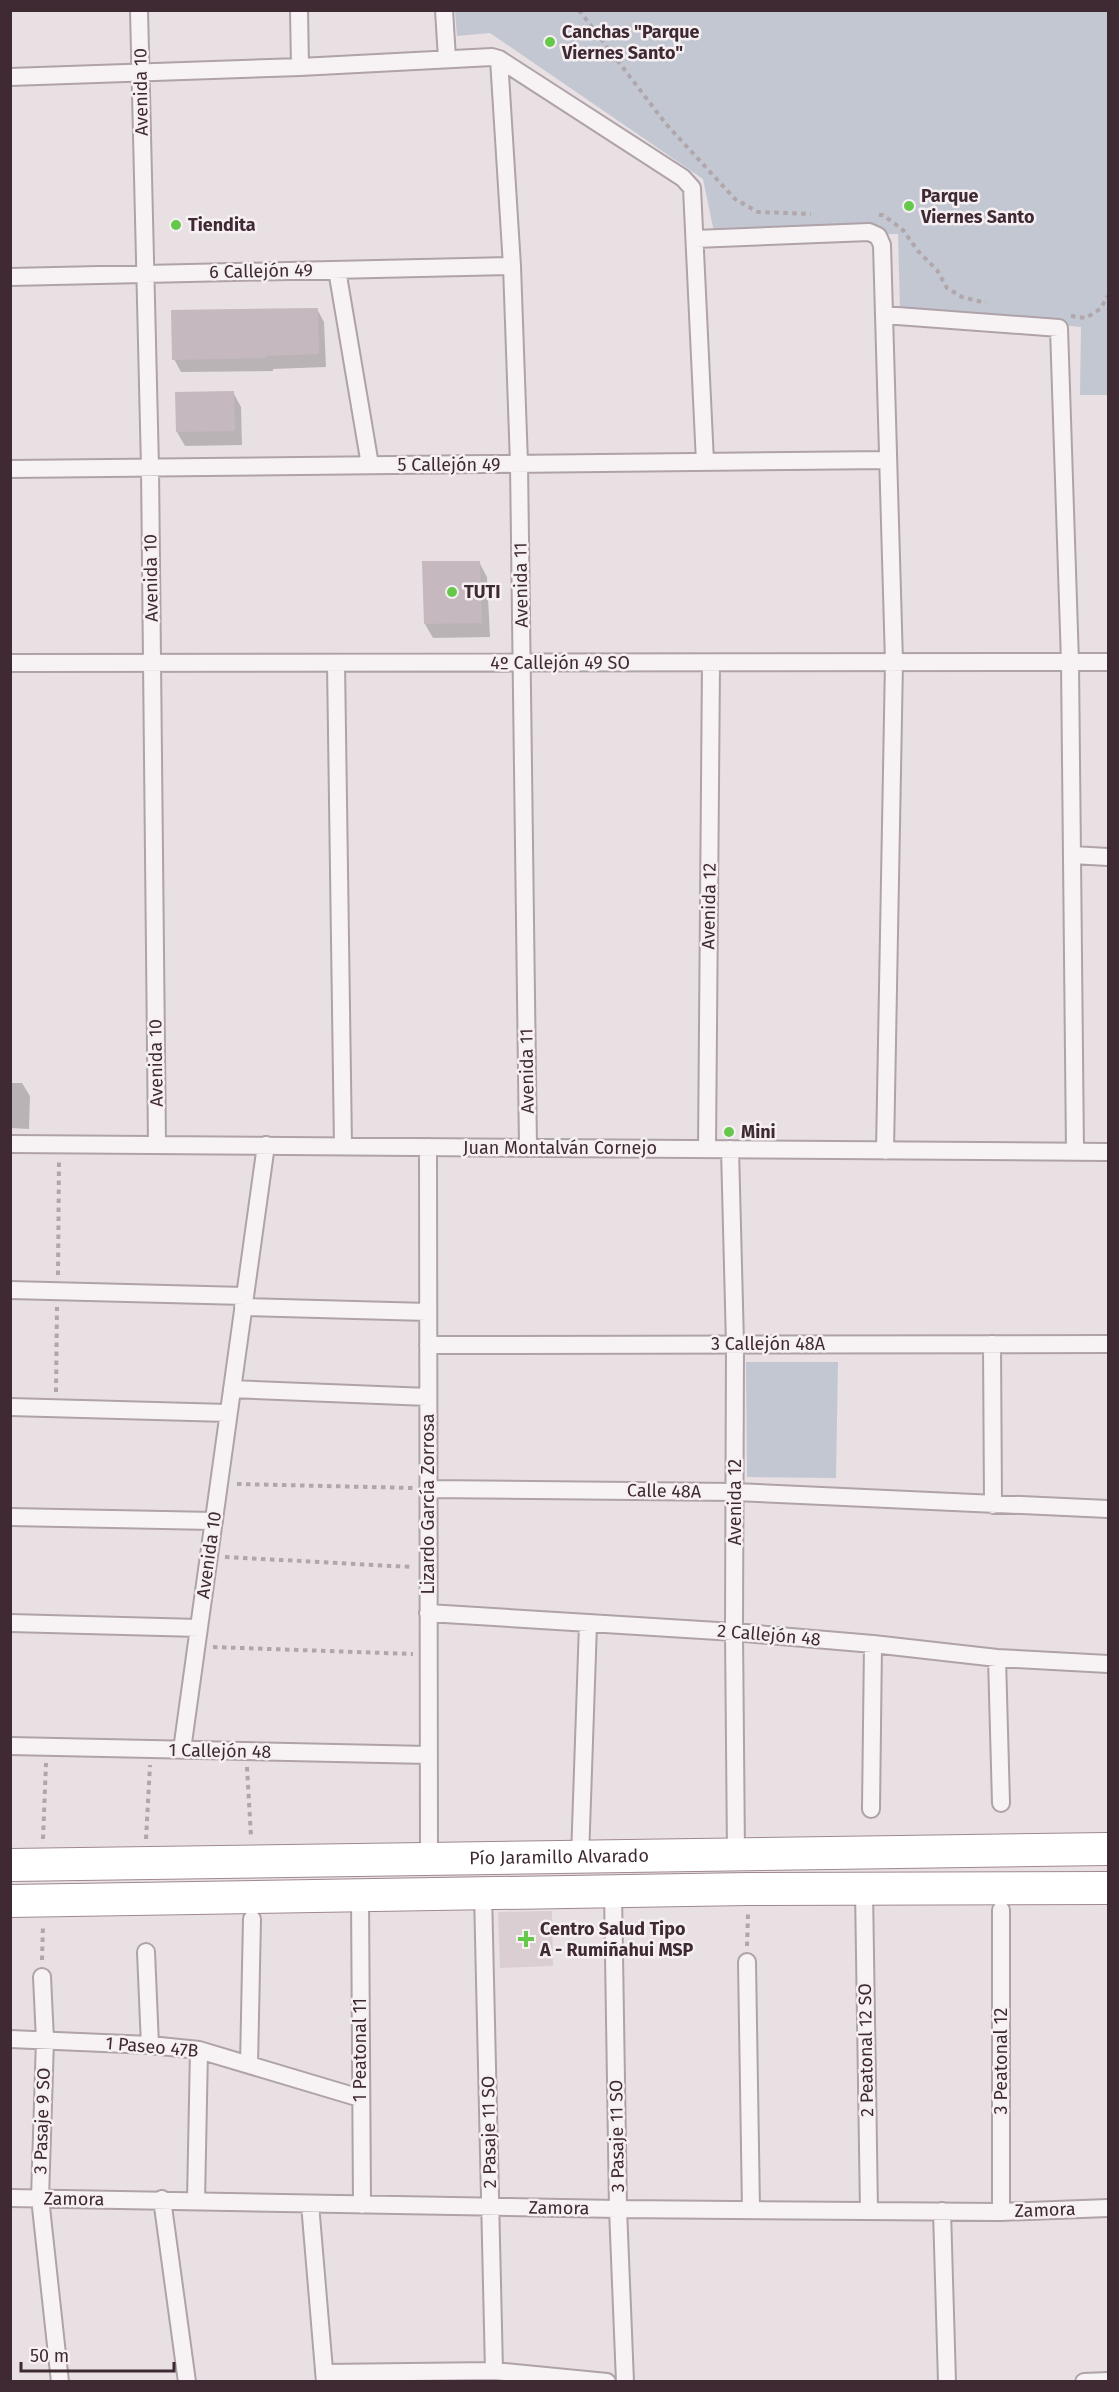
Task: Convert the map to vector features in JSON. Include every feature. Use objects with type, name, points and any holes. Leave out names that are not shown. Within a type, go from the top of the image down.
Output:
[{"type":"highway","name":"Pío Jaramillo Alvarado","points":[[10,1865],[1108,1849]]},
{"type":"highway","name":"Pío Jaramillo Alvarado","points":[[10,1901],[748,1889],[1108,1888]]},
{"type":"street","name":"Avenida 10","points":[[139,10],[150,467],[157,1145]]},
{"type":"street","points":[[299,10],[300,67]]},
{"type":"street","points":[[444,10],[447,59]]},
{"type":"street","points":[[10,77],[300,67],[492,57],[499,59],[683,178],[692,188],[705,462]]},
{"type":"street","name":"Avenida 11","points":[[499,59],[513,266],[519,464],[528,1148]]},
{"type":"street","points":[[695,239],[869,232],[878,236],[882,245],[894,663],[885,1151]]},
{"type":"street","name":"6 Callejón 49","points":[[10,277],[513,266]]},
{"type":"street","points":[[337,270],[370,465]]},
{"type":"street","points":[[884,315],[1059,328],[1070,662],[1075,1152]]},
{"type":"street","name":"5 Callejón 49","points":[[10,469],[887,460]]},
{"type":"street","name":"4º Callejón 49 SO","points":[[10,663],[1108,662]]},
{"type":"street","points":[[336,663],[344,1146]]},
{"type":"street","name":"Avenida 12","points":[[706,1149],[711,663]]},
{"type":"street","points":[[1072,855],[1108,857]]},
{"type":"street","name":"Juan Montalván Cornejo","points":[[10,1144],[1108,1152]]},
{"type":"street","name":"Avenida 10","points":[[182,1750],[266,1145]]},
{"type":"street","name":"Lizardo García Zorrosa","points":[[428,1147],[429,1860]]},
{"type":"street","name":"Avenida 12","points":[[730,1149],[735,1344],[736,1854]]},
{"type":"street","points":[[10,1290],[428,1312]]},
{"type":"street","points":[[992,1344],[993,1505]]},
{"type":"street","name":"3 Callejón 48A","points":[[428,1345],[1108,1344]]},
{"type":"street","points":[[232,1389],[428,1397]]},
{"type":"street","points":[[10,1407],[228,1413]]},
{"type":"street","name":"Calle 48A","points":[[428,1489],[735,1492],[1108,1509]]},
{"type":"street","points":[[10,1517],[214,1521]]},
{"type":"street","name":"2 Callejón 48","points":[[428,1613],[734,1632],[997,1658],[1108,1664]]},
{"type":"street","points":[[10,1623],[199,1629]]},
{"type":"street","points":[[580,1858],[588,1624]]},
{"type":"street","points":[[871,1809],[873,1644]]},
{"type":"street","points":[[997,1658],[1000,1803]]},
{"type":"street","name":"1 Callejón 48","points":[[10,1746],[429,1755]]},
{"type":"street","name":"2 Peatonal 12 SO","points":[[864,1890],[869,2211]]},
{"type":"street","name":"3 Pasaje 11 SO","points":[[613,1891],[618,2209],[625,2382]]},
{"type":"street","name":"2 Pasaje 11 SO","points":[[483,1893],[494,2371]]},
{"type":"street","name":"1 Peatonal 11","points":[[360,1895],[362,2205]]},
{"type":"street","name":"3 Peatonal 12","points":[[1001,1910],[1001,2212]]},
{"type":"street","points":[[249,2065],[252,1919]]},
{"type":"street","points":[[146,1952],[150,2045]]},
{"type":"street","points":[[747,1962],[751,2209]]},
{"type":"street","name":"3 Pasaje 9 SO","points":[[42,1977],[45,2040],[40,2198],[60,2382]]},
{"type":"street","name":"1 Paseo 47B","points":[[10,2039],[150,2045],[199,2050],[360,2098]]},
{"type":"street","points":[[196,2200],[199,2050]]},
{"type":"street","name":"Zamora","points":[[10,2198],[618,2209],[1001,2212],[1108,2208]]},
{"type":"street","points":[[162,2199],[187,2382]]},
{"type":"street","points":[[310,2204],[325,2378],[494,2371],[607,2382]]},
{"type":"street","points":[[942,2211],[947,2382]]},
{"type":"street","points":[[1084,2382],[1108,2381]]},
{"type":"path","points":[[579,10],[666,124],[735,199],[758,212],[821,214]]},
{"type":"path","points":[[872,215],[883,215],[903,230],[918,251],[937,270],[947,288],[962,297],[994,305]]},
{"type":"path","points":[[1063,316],[1086,318],[1100,309],[1108,296]]},
{"type":"path","points":[[218,1484],[428,1489]]},
{"type":"path","points":[[209,1556],[429,1569]]},
{"type":"path","points":[[196,1647],[428,1655]]},
{"type":"path","points":[[42,1865],[47,1747]]},
{"type":"path","points":[[145,1864],[150,1749]]},
{"type":"path","points":[[247,1751],[253,1862]]},
{"type":"path","points":[[747,1962],[748,1889]]},
{"type":"path","points":[[42,1977],[43,1900]]},
{"type":"shaded area","name":"Parque Viernes Santo","points":[[455,11],[1108,11],[1108,395],[1080,395],[1081,327],[900,309],[898,234],[715,237],[703,179],[490,33],[457,36]]},
{"type":"shaded area","points":[[746,1362],[838,1362],[836,1478],[747,1477]]},
{"type":"shaded area","name":"Centro Salud Tipo A - Rumiñahui MSP","points":[[552,1911],[553,1966],[500,1968],[498,1912]]},
{"type":"building","points":[[318,308],[319,354],[266,356],[266,358],[172,360],[171,310]]},
{"type":"building","points":[[234,391],[235,431],[176,432],[175,392]]},
{"type":"building","name":"TUTI","points":[[422,561],[480,561],[482,623],[424,624]]},
{"type":"place","name":"Canchas \"Parque Viernes Santo\"","points":[[550,42]]},
{"type":"place","name":"Parque Viernes Santo","points":[[909,206]]},
{"type":"place","name":"Tiendita","points":[[176,225]]},
{"type":"place","name":"TUTI","points":[[452,592]]},
{"type":"place","name":"Mini","points":[[729,1132]]},
{"type":"place","name":"Centro Salud Tipo A - Rumiñahui MSP","points":[[526,1939]]}]
